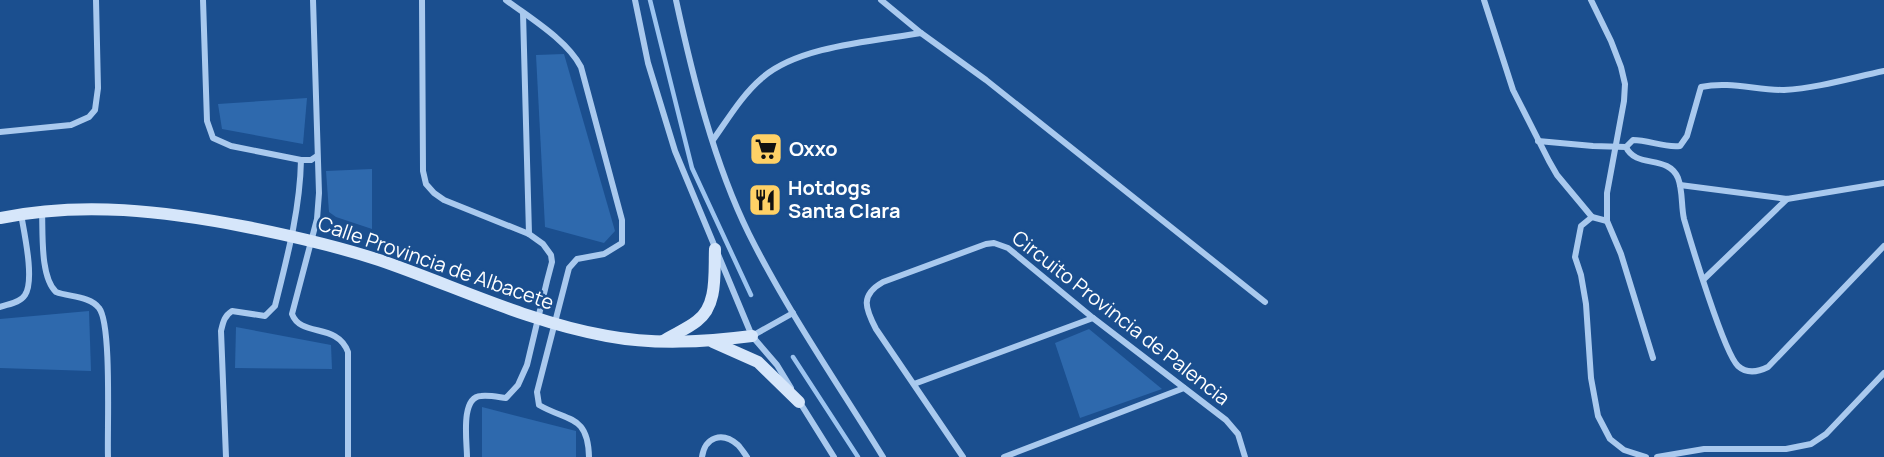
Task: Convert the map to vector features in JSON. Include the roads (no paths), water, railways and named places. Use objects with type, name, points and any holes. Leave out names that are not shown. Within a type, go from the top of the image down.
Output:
[{"type":"street","points":[[0,132],[71,125],[89,117],[94,110],[98,88],[96,0]]},
{"type":"street","points":[[203,0],[207,121],[213,138],[231,146],[301,160],[311,160],[318,156]]},
{"type":"street","points":[[313,0],[318,156],[317,219],[292,314],[300,325],[333,334],[345,343],[348,352],[348,457]]},
{"type":"street","points":[[423,0],[422,155],[426,184],[434,194],[444,200],[529,234],[543,244],[551,255],[552,262],[523,377],[506,398],[479,395],[468,406],[466,412],[467,457]]},
{"type":"street","points":[[506,0],[576,57],[581,67],[622,220],[622,243],[610,252],[582,257],[573,262],[566,275],[537,392],[539,405],[574,420],[582,428],[587,438],[589,457]]},
{"type":"street","points":[[636,0],[648,63],[675,151],[752,336],[777,365],[834,457]]},
{"type":"street","points":[[676,0],[688,53],[713,140],[749,233],[793,313],[883,457]]},
{"type":"street","points":[[881,0],[921,33],[986,80],[1265,302]]},
{"type":"street","points":[[1484,0],[1513,90],[1538,141],[1557,175],[1592,217],[1607,221]]},
{"type":"street","points":[[1591,0],[1611,41],[1625,84],[1607,193],[1607,221],[1621,255],[1653,358]]},
{"type":"street","points":[[523,13],[529,234]]},
{"type":"street","points":[[713,140],[748,92],[763,77],[783,64],[829,49],[921,33]]},
{"type":"street","points":[[1626,147],[1633,140],[1680,146],[1689,130],[1701,87],[1721,84],[1763,89],[1792,89],[1884,70]]},
{"type":"street","points":[[1538,141],[1593,147],[1626,147]]},
{"type":"street","points":[[1626,147],[1629,155],[1635,159],[1669,167],[1677,177],[1684,218],[1704,279],[1738,367],[1754,372],[1768,367],[1884,246]]},
{"type":"street","points":[[225,457],[221,331],[223,321],[227,314],[232,312],[265,316],[272,312],[275,306],[299,198],[301,160]]},
{"type":"street","points":[[1680,185],[1787,199],[1884,183]]},
{"type":"street","points":[[1704,279],[1787,199]]},
{"type":"street","name":"Calle Provincia de Albacete","points":[[0,218],[42,211],[91,208],[148,211],[198,218],[311,240],[378,260],[538,319],[609,337],[661,342],[712,341],[752,336]]},
{"type":"street","points":[[42,211],[45,266],[51,288],[56,292],[91,302],[98,306],[103,314],[106,341],[108,457]]},
{"type":"street","points":[[0,307],[21,299],[28,288],[28,266],[21,214]]},
{"type":"street","points":[[1592,217],[1581,226],[1575,257],[1581,274],[1586,304],[1591,378],[1598,416],[1610,439],[1624,450],[1646,457]]},
{"type":"street","name":"Circuito Provincia de Palencia","points":[[963,457],[869,315],[867,307],[870,292],[883,282],[986,243],[1008,248],[1234,428],[1245,457]]},
{"type":"street","points":[[661,342],[699,320],[712,299],[715,249]]},
{"type":"street","points":[[752,336],[793,313]]},
{"type":"street","points":[[914,384],[1093,318]]},
{"type":"street","points":[[712,341],[758,362],[799,402]]},
{"type":"street","points":[[1657,457],[1704,449],[1786,449],[1811,444],[1826,434],[1884,373]]},
{"type":"street","points":[[1004,457],[1184,388]]},
{"type":"street","points":[[702,457],[707,442],[722,438],[737,445],[747,457]]},
{"type":"waterway","points":[[650,0],[692,168],[751,295]]},
{"type":"waterway","points":[[793,357],[858,457]]},
{"type":"place","name":"Oxxo","points":[[766,149]]},
{"type":"place","name":"Hotdogs Santa Clara","points":[[765,200]]}]
